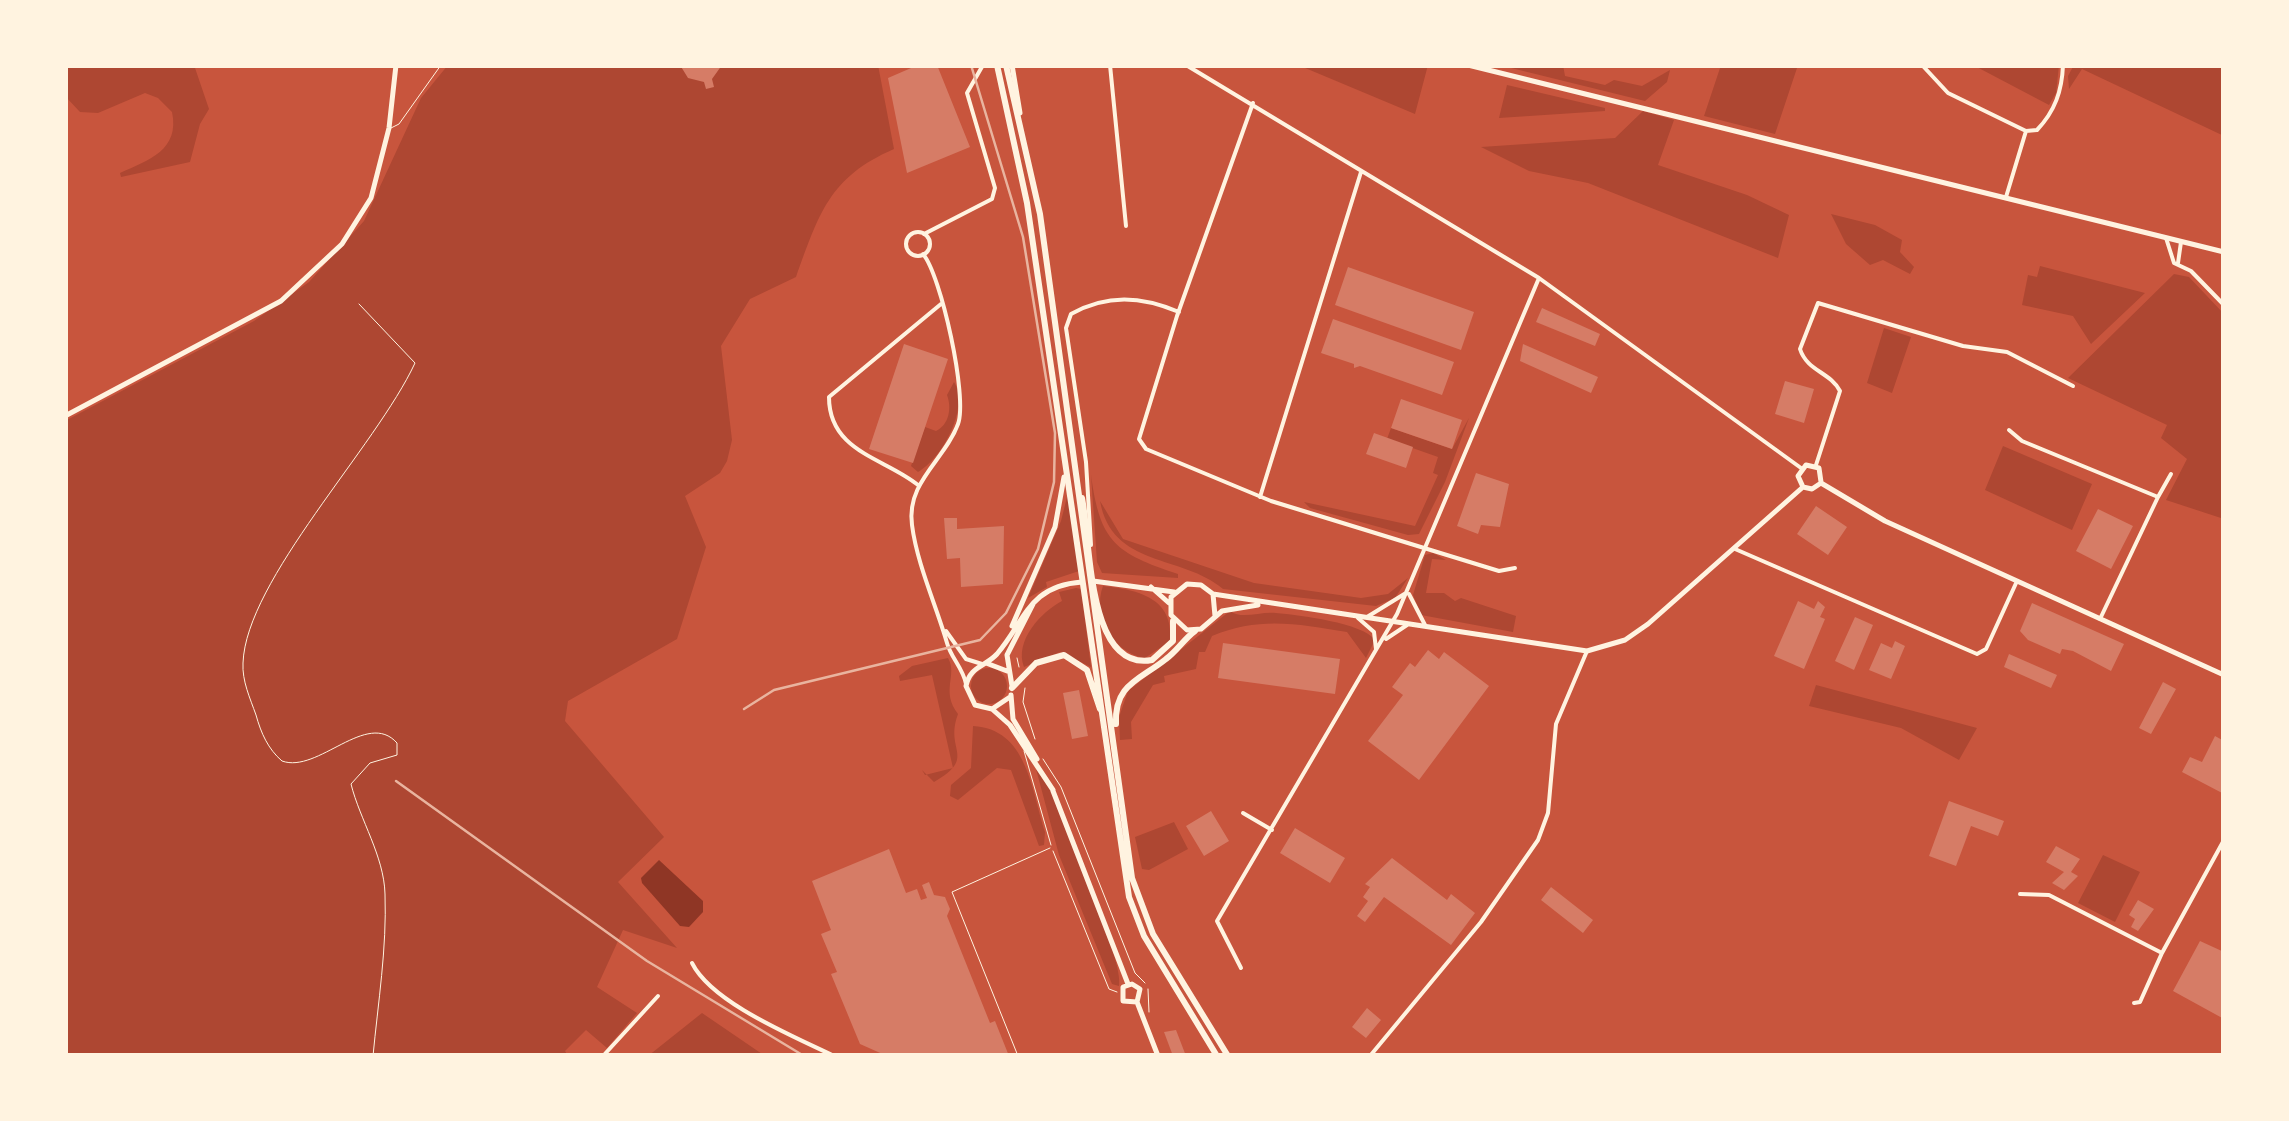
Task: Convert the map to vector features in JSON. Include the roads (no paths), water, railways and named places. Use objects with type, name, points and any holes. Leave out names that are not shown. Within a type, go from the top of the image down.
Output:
[{"type":"main road","points":[[997,65],[1018,150],[1060,419],[1089,570]]},
{"type":"main road","points":[[1009,65],[1040,214],[1089,570],[1104,724],[1128,897],[1144,936],[1216,1056]]},
{"type":"main road","points":[[1074,456],[1090,550],[1089,570]]},
{"type":"main road","points":[[1091,588],[1105,636],[1126,659],[1152,660],[1167,650],[1176,635],[1174,621]]},
{"type":"main road","points":[[1091,588],[1136,894],[1153,934],[1228,1056]]},
{"type":"main road","points":[[1118,765],[1116,709],[1121,692],[1165,660],[1195,630]]},
{"type":"main road","points":[[1012,691],[1022,675],[1056,656],[1082,663],[1094,686],[1104,724]]},
{"type":"street","points":[[65,416],[281,300],[358,223],[371,198],[389,128],[396,65]]},
{"type":"street","points":[[923,254],[913,254],[906,243],[911,234],[924,234],[992,198],[995,188],[967,93],[983,65]]},
{"type":"street","points":[[1110,65],[1126,226]]},
{"type":"street","points":[[1186,65],[1539,278],[1801,468],[1816,465]]},
{"type":"street","points":[[1468,65],[2224,252]]},
{"type":"street","points":[[1922,65],[1948,93],[2026,131],[2037,130],[2050,114],[2060,91],[2063,65]]},
{"type":"street","points":[[1254,103],[1179,312],[1140,440],[1146,448],[1260,497],[1499,571],[1515,568]]},
{"type":"street","points":[[2006,197],[2026,131]]},
{"type":"street","points":[[1260,497],[1362,170]]},
{"type":"street","points":[[923,254],[930,244],[924,234]]},
{"type":"street","points":[[2166,238],[2171,258],[2224,306]]},
{"type":"street","points":[[2178,264],[2180,242]]},
{"type":"street","points":[[923,254],[941,304],[962,392],[962,412],[957,428],[918,485],[912,524],[944,627],[975,705],[992,710],[1010,725],[1053,790]]},
{"type":"street","points":[[1241,968],[1218,921],[1409,590],[1539,278]]},
{"type":"street","points":[[1090,550],[1086,462],[1066,328],[1072,311],[1102,301],[1140,297],[1179,312]]},
{"type":"street","points":[[1816,465],[1840,390],[1834,380],[1806,363],[1800,349],[1818,303],[1962,346],[2008,352],[2073,386]]},
{"type":"street","points":[[918,485],[856,451],[837,426],[829,397],[941,304]]},
{"type":"street","points":[[1010,632],[1062,504],[1060,419]]},
{"type":"street","points":[[2009,430],[2022,441],[2158,497]]},
{"type":"street","points":[[966,686],[970,672],[984,664],[1038,598],[1076,582],[1148,585],[1174,592],[1194,584],[1212,594],[1587,650],[1630,637],[1803,487],[1814,488],[1821,483],[1823,475],[1816,465]]},
{"type":"street","points":[[1801,468],[1798,480],[1803,487]]},
{"type":"street","points":[[2100,619],[2171,474]]},
{"type":"street","points":[[1821,483],[1885,522],[2224,675]]},
{"type":"street","points":[[1735,549],[1978,654],[1986,649],[2017,581]]},
{"type":"street","points":[[1148,585],[1170,603]]},
{"type":"street","points":[[1367,617],[1394,604],[1409,590]]},
{"type":"street","points":[[1409,590],[1415,613],[1427,627]]},
{"type":"street","points":[[1174,592],[1170,603],[1174,621],[1195,630],[1232,608],[1271,603]]},
{"type":"street","points":[[1212,594],[1214,616]]},
{"type":"street","points":[[1038,598],[1007,655],[1016,726],[1053,790],[1128,984],[1140,990],[1137,1002],[1158,1056]]},
{"type":"street","points":[[1352,615],[1374,632],[1375,654]]},
{"type":"street","points":[[1380,646],[1394,632],[1410,624]]},
{"type":"street","points":[[944,627],[966,659],[996,664],[1009,674]]},
{"type":"street","points":[[1370,1056],[1480,922],[1538,840],[1548,812],[1556,724],[1587,650]]},
{"type":"street","points":[[992,710],[1012,691]]},
{"type":"street","points":[[1242,813],[1272,830]]},
{"type":"street","points":[[2134,1003],[2140,1002],[2159,951],[2224,840]]},
{"type":"street","points":[[2020,894],[2049,895],[2159,951]]},
{"type":"street","points":[[692,963],[700,980],[744,1009],[834,1056]]},
{"type":"street","points":[[1128,984],[1121,992],[1126,1003],[1137,1002]]},
{"type":"street","points":[[604,1056],[658,996]]},
{"type":"lane","points":[[389,128],[399,124],[441,65]]},
{"type":"lane","points":[[1024,746],[1050,848],[1109,988],[1121,992]]},
{"type":"lane","points":[[1018,1056],[952,892],[1050,848]]},
{"type":"tram line","points":[[744,709],[774,690],[980,640],[1006,613],[1038,549],[1054,482],[1055,433],[1023,237],[971,65]]},
{"type":"railway","points":[[396,781],[647,961],[804,1056]]}]
